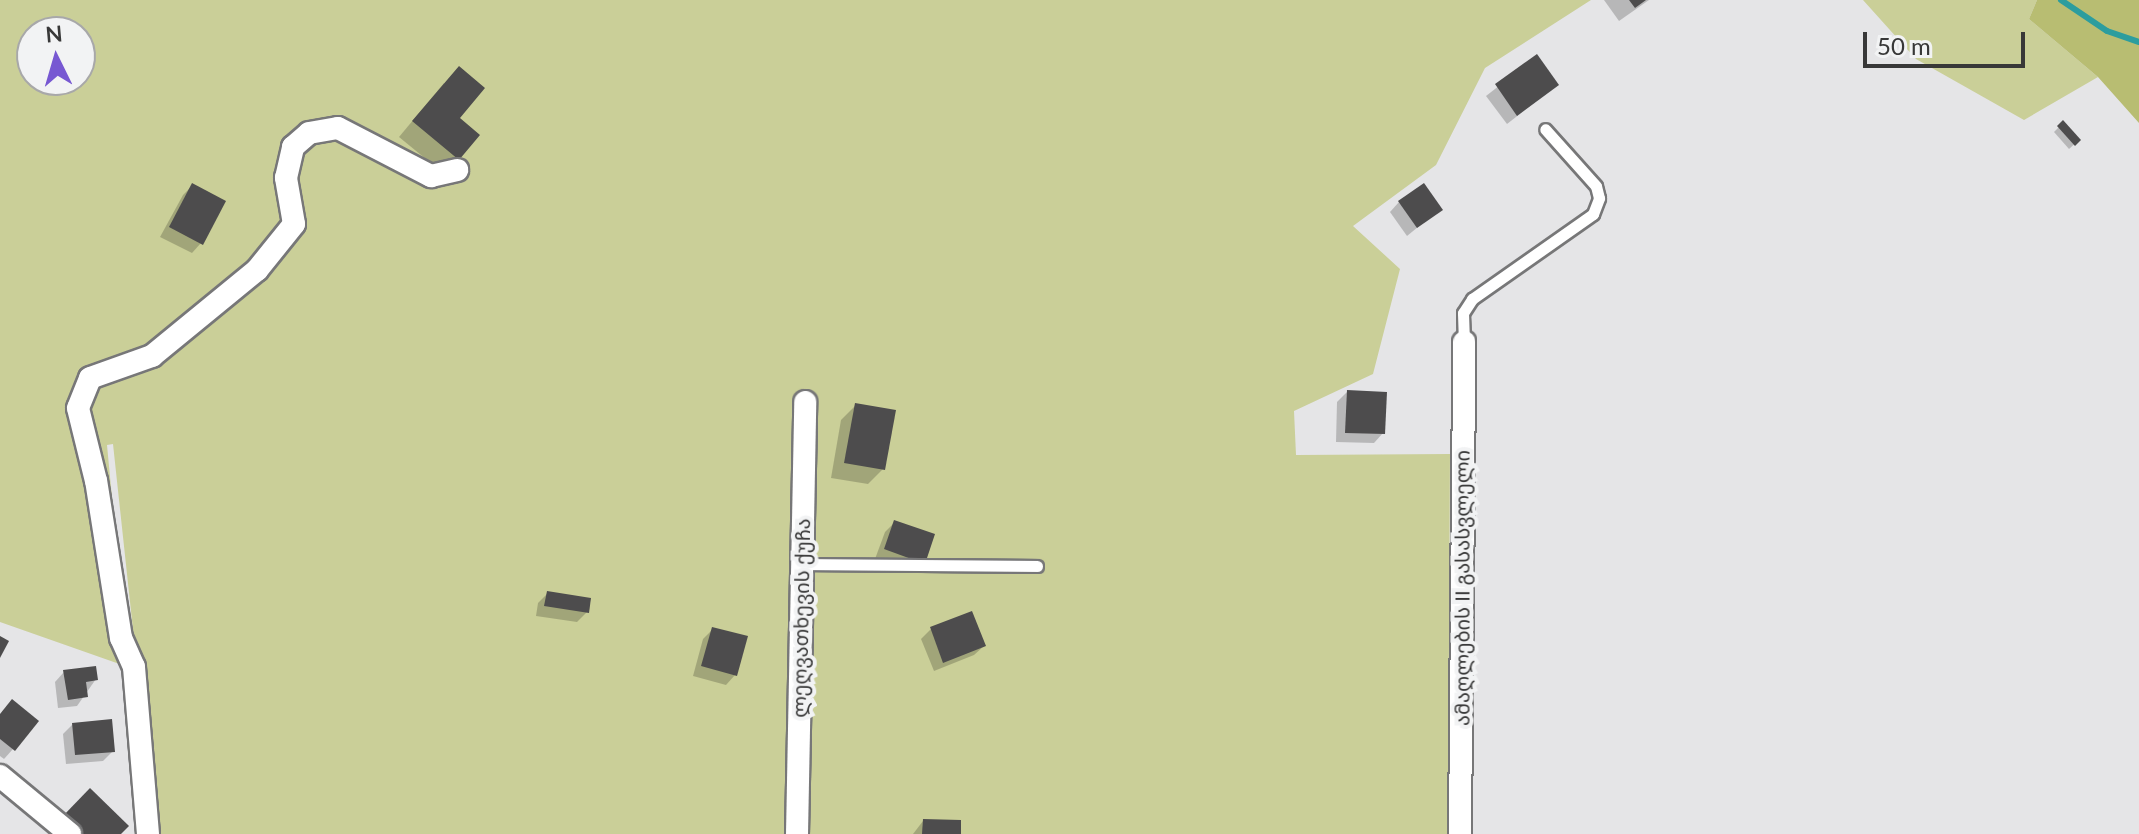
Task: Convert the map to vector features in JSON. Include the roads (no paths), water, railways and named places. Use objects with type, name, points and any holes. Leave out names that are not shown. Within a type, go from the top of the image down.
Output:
[{"type":"street","points":[[148,834],[134,667],[121,638],[96,481],[78,408],[90,378],[152,356],[257,270],[294,224],[286,178],[293,147],[309,133],[338,128],[431,176],[457,170]]},
{"type":"street","name":"ამაღლების II გასასვლელი","points":[[1460,834],[1464,342]]},
{"type":"street","name":"ლეღვათხევის ქუჩა","points":[[797,834],[805,402]]},
{"type":"street","points":[[0,776],[70,834]]},
{"type":"lane","points":[[1464,342],[1463,313],[1472,299],[1593,214],[1599,198],[1596,186],[1545,129]]},
{"type":"lane","points":[[802,564],[1037,566]]},
{"type":"waterway","points":[[2061,0],[2107,31],[2139,42]]}]
